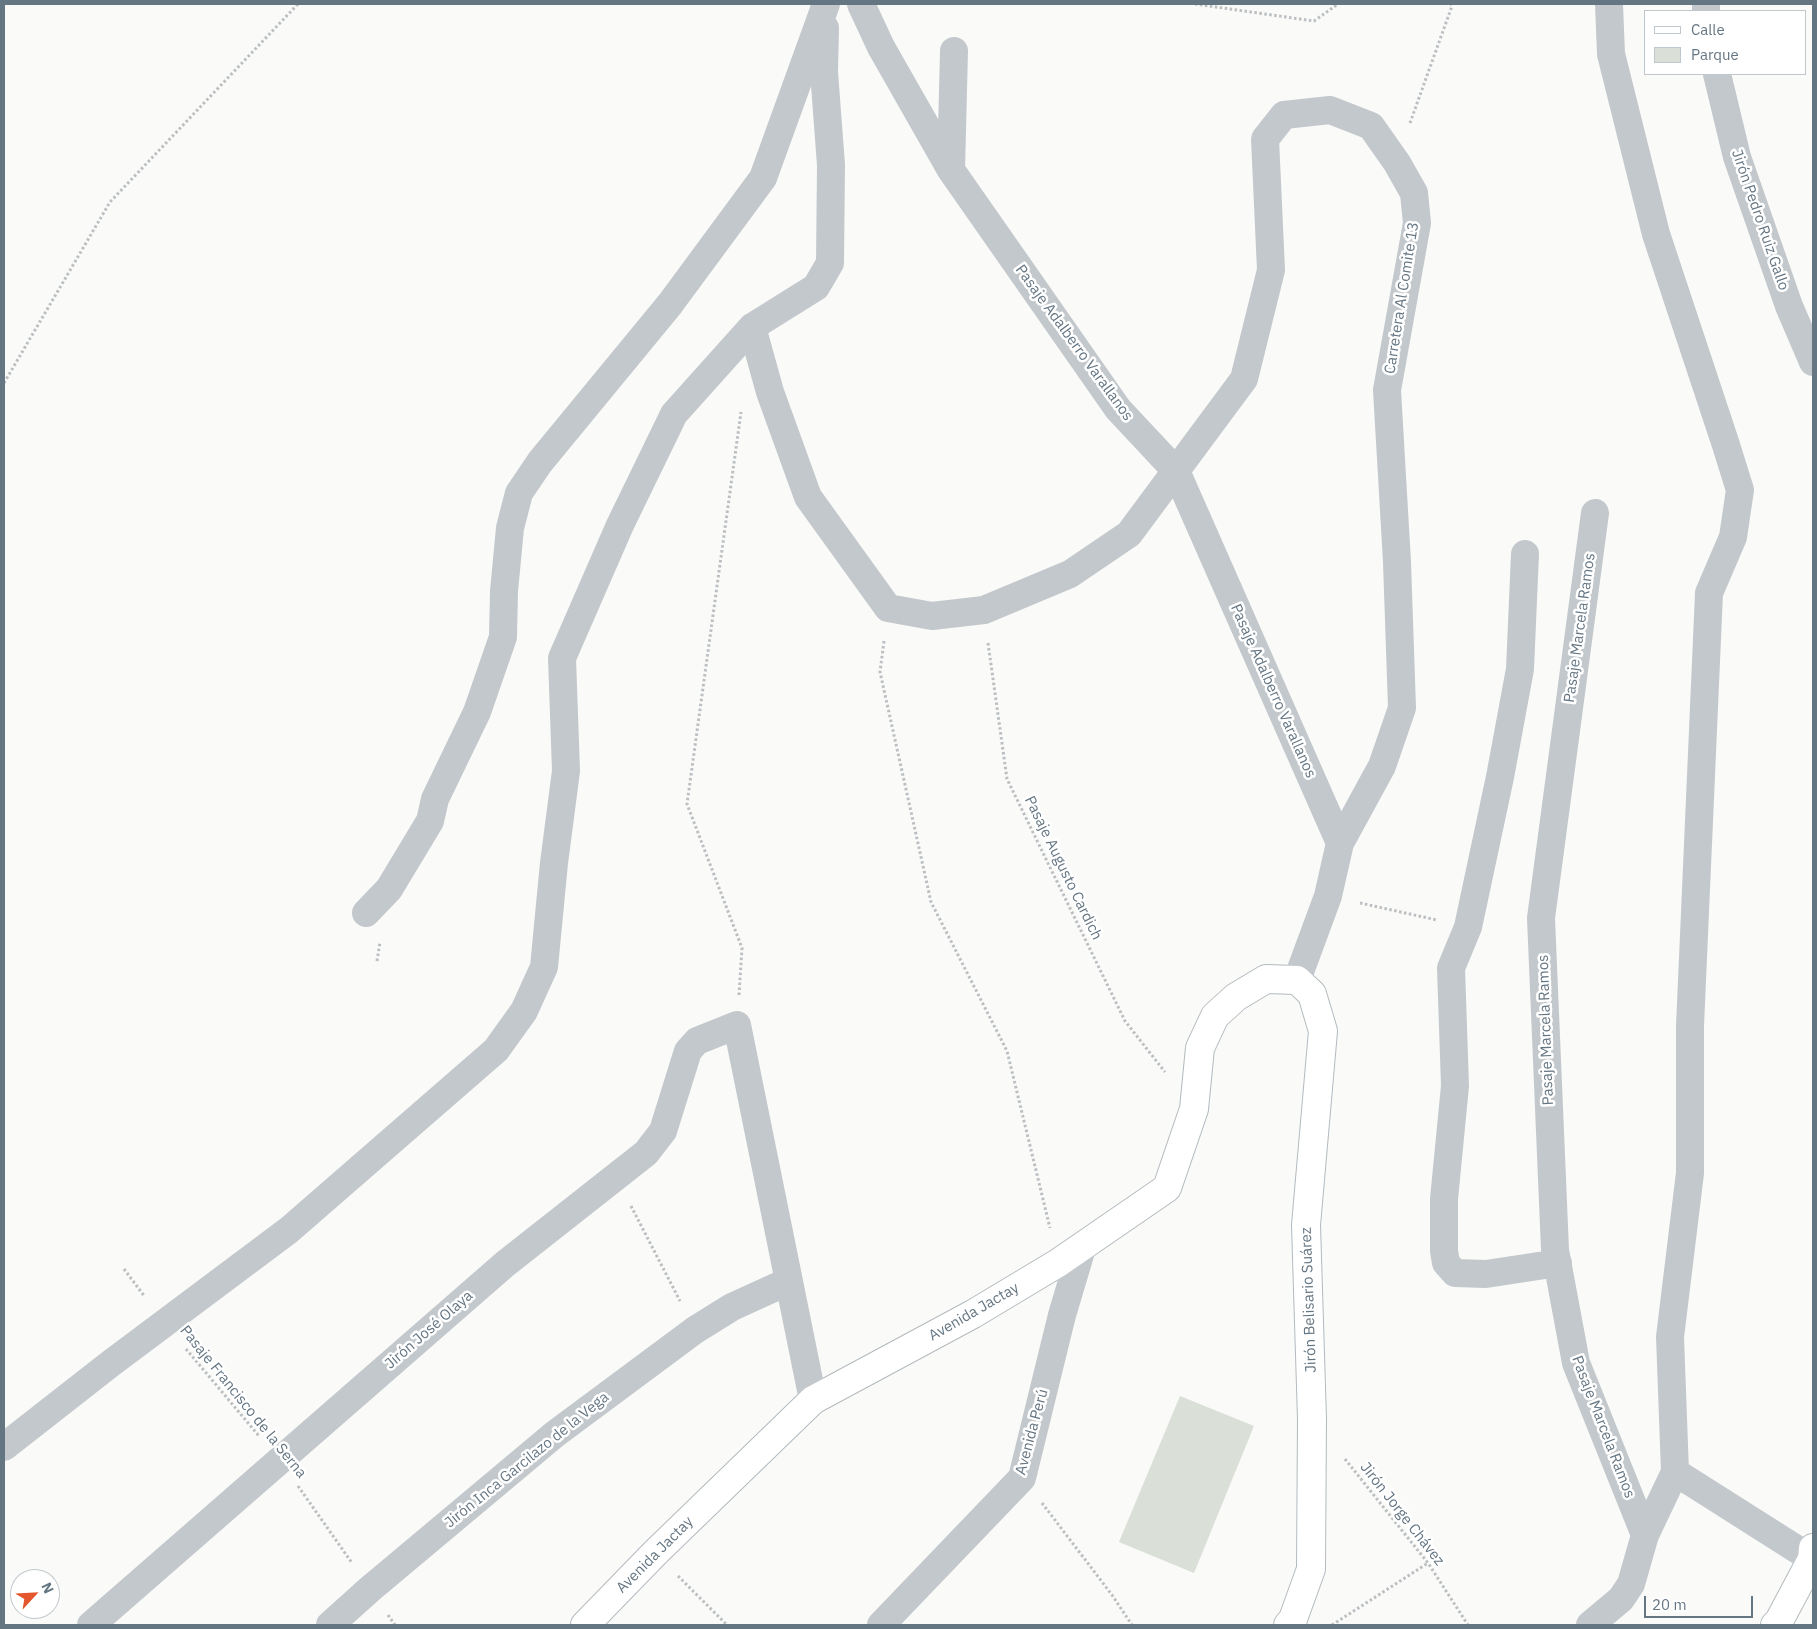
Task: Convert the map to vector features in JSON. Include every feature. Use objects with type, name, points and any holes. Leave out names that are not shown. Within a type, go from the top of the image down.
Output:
[{"type":"street","points":[[4,1447],[164,1323],[289,1230],[496,1050],[524,1011],[544,967],[554,864],[566,771],[562,658],[620,525],[674,414],[752,327],[816,287],[830,263],[830,165],[824,72],[826,4]]},
{"type":"street","points":[[366,913],[389,889],[430,821],[435,799],[476,712],[503,637],[504,591],[510,528],[519,493],[540,462],[670,304],[764,178],[826,4]]},
{"type":"street","name":"Pasaje Adalberro Varallanos","points":[[861,4],[881,47],[951,170],[1118,409],[1176,471],[1340,844]]},
{"type":"street","points":[[1590,1625],[1621,1599],[1631,1584],[1645,1535],[1675,1472],[1670,1337],[1690,1173],[1690,1026],[1709,593],[1733,537],[1740,490],[1726,442],[1656,234],[1611,54],[1609,4]]},
{"type":"street","points":[[951,170],[954,51]]},
{"type":"street","name":"Jirón Pedro Ruiz Gallo","points":[[1717,75],[1737,157],[1789,306],[1813,362]]},
{"type":"street","name":"Carretera Al Comite 13","points":[[888,608],[932,616],[984,610],[1070,574],[1129,534],[1244,379],[1271,270],[1265,139],[1284,115],[1330,110],[1371,126],[1397,162],[1414,193],[1417,224],[1387,390],[1398,562],[1402,708],[1382,766],[1340,844],[1328,896],[1297,980]]},
{"type":"street","points":[[752,327],[770,392],[808,497],[888,608]]},
{"type":"street","name":"Pasaje Marcela Ramos","points":[[1595,513],[1541,918],[1555,1250],[1576,1363],[1645,1535]]},
{"type":"street","points":[[1525,554],[1520,669],[1500,777],[1468,927],[1451,968],[1455,1086],[1444,1199],[1444,1251],[1446,1263],[1455,1272],[1486,1274],[1558,1263]]},
{"type":"street","name":"Avenida Jactay","points":[[585,1625],[656,1552],[813,1400],[973,1314],[1082,1248],[1167,1188],[1194,1109],[1200,1048],[1215,1016],[1236,997],[1266,979],[1297,980]]},
{"type":"street","name":"Jirón Belisario Suárez","points":[[1288,1625],[1293,1619],[1311,1570],[1312,1419],[1306,1225],[1323,1030],[1312,994],[1297,980]]},
{"type":"street","points":[[737,1025],[813,1400]]},
{"type":"street","name":"Jirón José Olaya","points":[[91,1625],[505,1264],[646,1153],[663,1131],[688,1052],[697,1041],[737,1025]]},
{"type":"street","name":"Avenida Perú","points":[[882,1625],[1022,1478],[1062,1315],[1082,1248]]},
{"type":"street","name":"Jirón Inca Garcilazo de la Vega","points":[[330,1625],[370,1589],[555,1434],[695,1330],[732,1307],[789,1281]]},
{"type":"street","points":[[1675,1472],[1812,1554],[1779,1621],[1775,1625]]},
{"type":"path","points":[[4,383],[110,202],[298,4]]},
{"type":"path","points":[[1196,4],[1314,22],[1338,4]]},
{"type":"path","points":[[1397,162],[1452,6],[1451,4]]},
{"type":"path","points":[[737,1025],[742,948],[688,804],[742,405]]},
{"type":"path","points":[[888,608],[880,672],[931,902],[1006,1051],[1058,1263]]},
{"type":"path","name":"Pasaje Augusto Cardich","points":[[984,610],[1007,779],[1125,1021],[1194,1109]]},
{"type":"path","points":[[616,1177],[695,1330]]},
{"type":"path","name":"Pasaje Francisco de la Serna","points":[[124,1269],[164,1323],[280,1461],[395,1625]]},
{"type":"path","name":"Jirón Jorge Chávez","points":[[1312,1419],[1428,1563],[1468,1625]]},
{"type":"path","points":[[1022,1478],[1112,1595],[1132,1625]]},
{"type":"path","points":[[656,1552],[727,1625]]},
{"type":"path","points":[[1332,1625],[1428,1563]]},
{"type":"green space","points":[[1180,1396],[1254,1426],[1194,1573],[1119,1542]]}]
